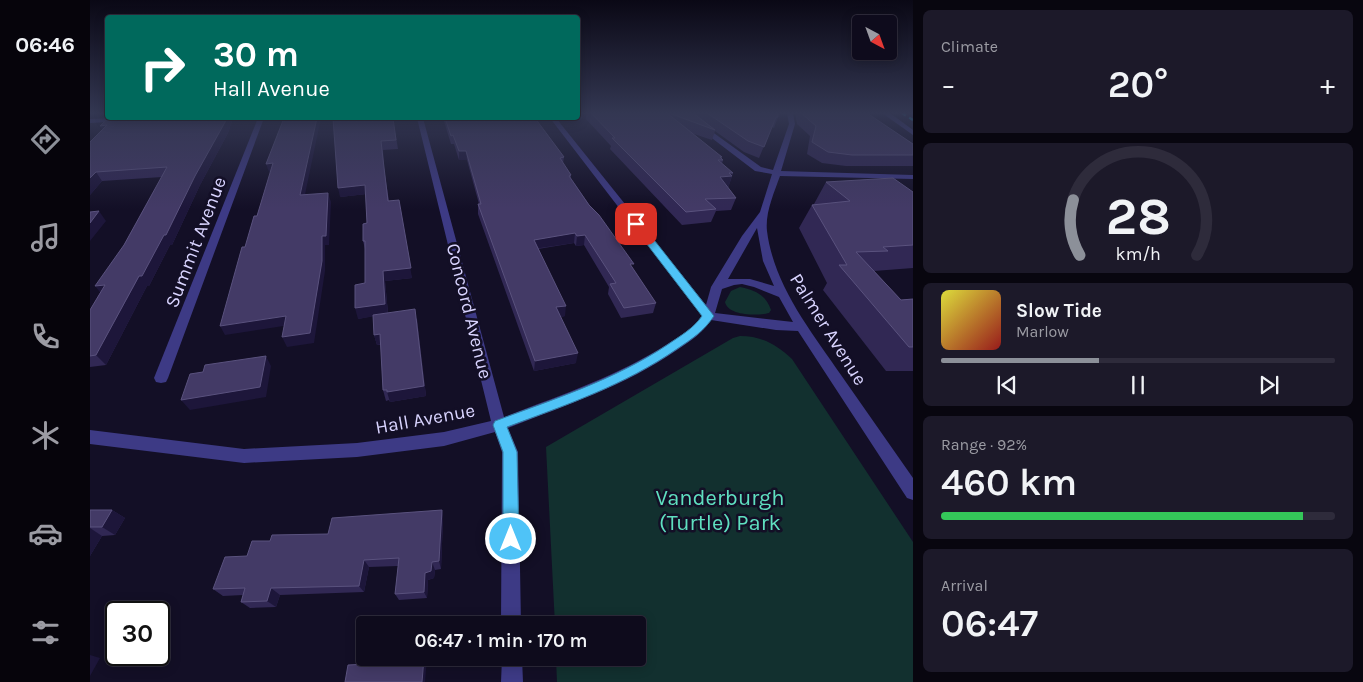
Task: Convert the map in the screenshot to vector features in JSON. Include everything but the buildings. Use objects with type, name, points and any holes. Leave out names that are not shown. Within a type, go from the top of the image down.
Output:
[{"type":"street","name":"Summit Avenue","points":[[161,378],[251,145]]},
{"type":"street","name":"Concord Avenue","points":[[427,145],[499,425],[510,452],[511,616]]},
{"type":"street","points":[[574,145],[708,316],[776,326],[802,327]]},
{"type":"street","points":[[724,145],[753,167],[776,173],[858,177],[913,177]]},
{"type":"street","name":"Palmer Avenue","points":[[785,145],[764,212],[762,229],[768,262],[783,294],[802,327],[913,492]]},
{"type":"street","points":[[858,177],[872,187]]},
{"type":"street","name":"Hall Avenue","points":[[90,437],[244,456],[357,450],[444,439],[499,425],[606,384],[647,364],[699,328],[708,316],[716,286],[764,212]]},
{"type":"street","points":[[716,286],[727,281],[741,280],[765,286],[783,294]]},
{"type":"street","points":[[512,666],[512,682]]},
{"type":"green space","points":[[740,287],[763,297],[771,310],[769,313],[758,315],[744,314],[727,307],[725,302],[731,291]]},
{"type":"green space","name":"Vanderburgh (Turtle) Park","points":[[748,336],[769,342],[792,359],[913,542],[913,682],[557,682],[556,666],[646,666],[646,616],[555,616],[546,447],[733,338]]},
{"type":"route","points":[[511,539],[510,452],[499,425],[606,384],[647,364],[699,328],[708,316],[636,224]]}]
